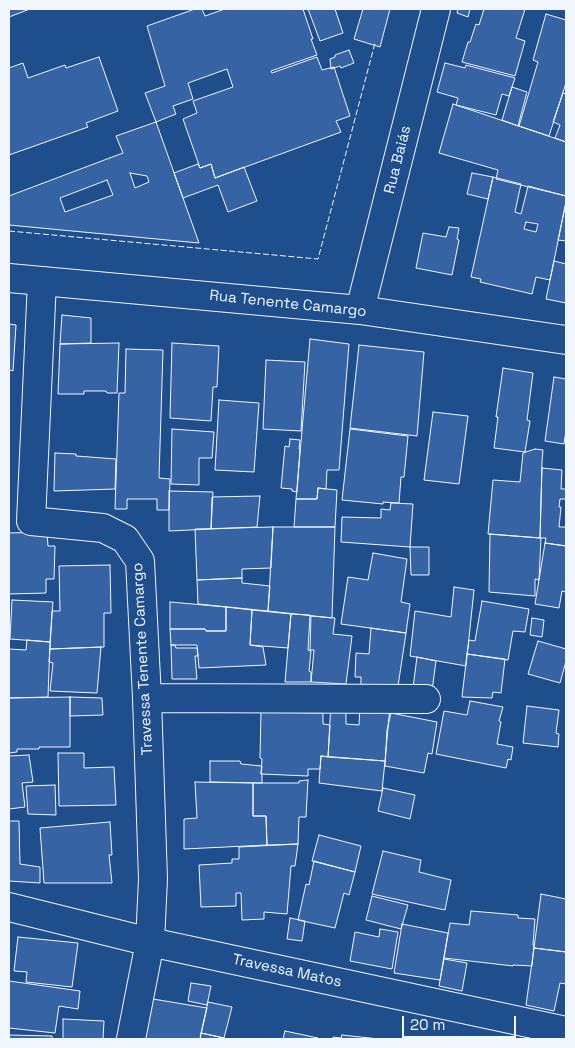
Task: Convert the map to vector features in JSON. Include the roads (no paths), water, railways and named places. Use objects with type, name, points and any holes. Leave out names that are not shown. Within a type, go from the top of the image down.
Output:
[{"type":"street","name":"Rua Baiás","points":[[360,310],[436,9]]},
{"type":"street","name":"Rua Tenente Camargo","points":[[9,278],[360,310],[566,340]]},
{"type":"street","name":"Travessa Tenente Camargo","points":[[42,281],[20,521],[103,528],[126,539],[140,561],[153,879],[150,942],[131,1039]]},
{"type":"street","points":[[147,698],[426,699]]},
{"type":"street","name":"Travessa Matos","points":[[9,907],[150,942],[566,1031]]}]
